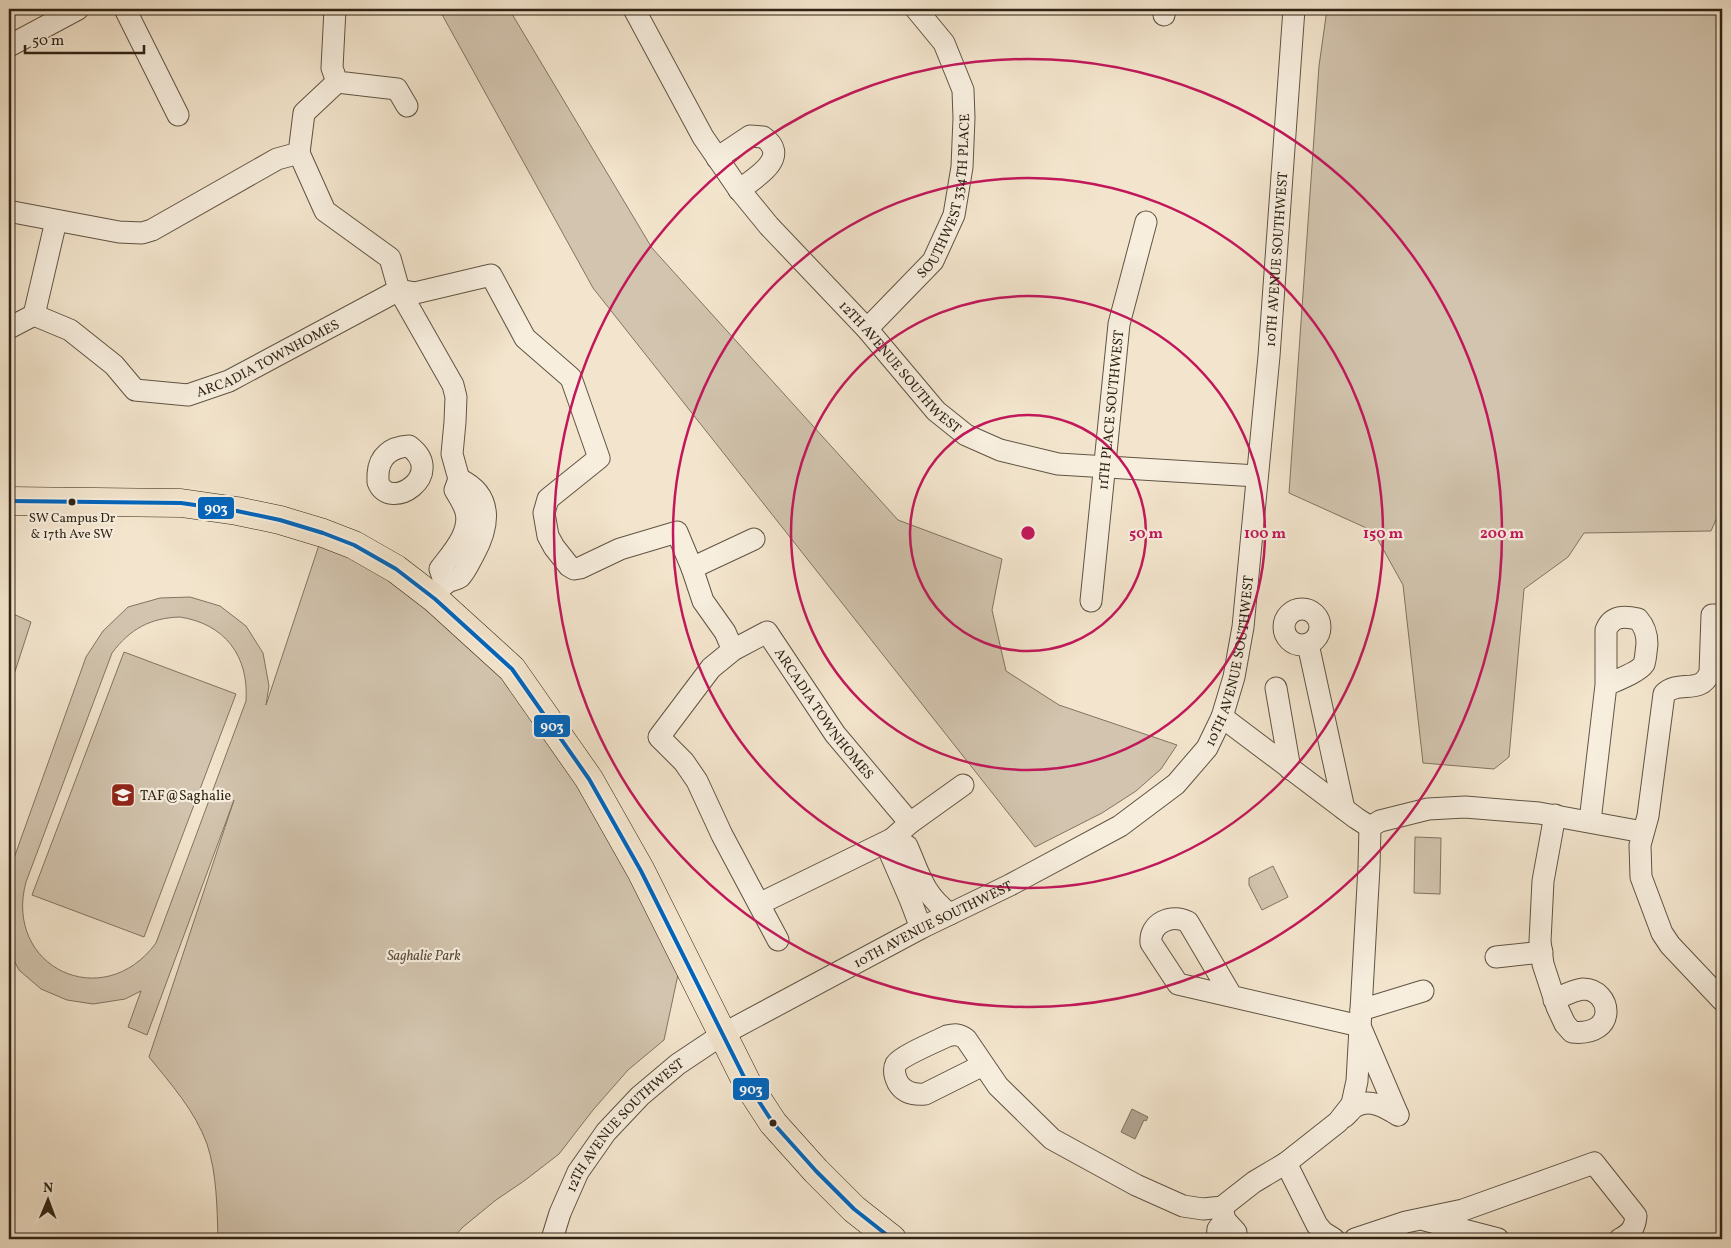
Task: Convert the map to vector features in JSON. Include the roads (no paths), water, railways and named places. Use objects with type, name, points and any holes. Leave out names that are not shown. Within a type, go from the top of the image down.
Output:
[{"type":"main road","points":[[9,501],[181,503],[237,511],[280,520],[324,533],[354,545],[440,591],[512,669],[589,779],[641,871],[747,1083],[773,1123],[816,1171],[854,1209],[892,1239]]},
{"type":"street","points":[[9,46],[78,9]]},
{"type":"street","points":[[125,9],[178,115]]},
{"type":"street","points":[[335,9],[332,68],[337,82]]},
{"type":"street","name":"12TH AVENUE SOUTHWEST","points":[[634,9],[703,136],[739,190],[769,226],[867,329],[936,411],[966,434],[1000,450],[1058,464],[1257,476]]},
{"type":"street","name":"SOUTHWEST 334TH PLACE","points":[[867,329],[933,261],[954,215],[962,167],[963,90],[944,43],[916,9]]},
{"type":"street","name":"10TH AVENUE SOUTHWEST","points":[[723,1034],[921,928],[1010,885],[1126,822],[1176,784],[1207,748],[1222,717],[1234,677],[1243,627],[1269,356],[1294,9]]},
{"type":"street","points":[[407,106],[398,89],[337,82],[304,113],[298,153],[325,211],[390,258],[399,290],[419,322],[453,385],[456,397],[452,454],[460,479],[455,490],[466,510],[467,522],[459,542],[440,569],[440,591]]},
{"type":"street","points":[[717,158],[750,136],[762,137],[772,146],[773,159],[770,165],[739,190]]},
{"type":"street","points":[[13,212],[119,232],[142,233],[152,230],[277,159],[298,153]]},
{"type":"street","points":[[9,328],[34,315],[56,221]]},
{"type":"street","name":"11TH PLACE SOUTHWEST","points":[[1092,601],[1119,324],[1146,222]]},
{"type":"street","points":[[399,290],[415,293],[491,274],[525,338],[571,378],[599,458],[548,499],[544,513],[548,536],[554,547],[569,566],[574,569],[620,549],[677,532],[703,601],[724,632],[733,650]]},
{"type":"street","name":"ARCADIA TOWNHOMES","points":[[34,315],[70,330],[114,365],[136,390],[188,395],[229,381],[399,290]]},
{"type":"street","points":[[423,468],[436,468],[446,462],[452,454]]},
{"type":"street","points":[[692,568],[754,539]]},
{"type":"street","points":[[1722,616],[1712,615],[1710,672],[1704,683],[1674,687],[1664,694],[1648,816],[1640,845],[1641,877],[1662,933],[1680,956],[1722,1000]]},
{"type":"street","name":"ARCADIA TOWNHOMES","points":[[778,940],[722,835],[697,781],[684,762],[659,737],[711,668],[733,650],[767,632],[835,734],[910,823]]},
{"type":"street","points":[[1308,644],[1344,809]]},
{"type":"street","points":[[1590,821],[1606,685]]},
{"type":"street","points":[[1276,688],[1290,769]]},
{"type":"street","points":[[1222,717],[1370,827]]},
{"type":"street","points":[[759,904],[892,839],[910,823],[963,785]]},
{"type":"street","points":[[1370,827],[1380,821],[1428,809],[1465,807],[1555,815],[1643,832]]},
{"type":"street","points":[[1554,1000],[1543,964],[1540,941],[1543,881],[1555,815]]},
{"type":"street","points":[[1338,1122],[1352,1104],[1357,1081],[1370,827]]},
{"type":"street","points":[[892,839],[907,846],[926,891],[936,903],[950,914]]},
{"type":"street","points":[[892,839],[890,853],[921,928]]},
{"type":"street","points":[[1496,957],[1542,952]]},
{"type":"street","points":[[1231,995],[1360,1018],[1423,991]]},
{"type":"street","points":[[1216,1239],[1224,1213],[1254,1182],[1286,1163],[1356,1106],[1380,1104],[1398,1115],[1360,1018]]},
{"type":"street","name":"12TH AVENUE SOUTHWEST","points":[[552,1239],[560,1213],[578,1172],[606,1132],[640,1096],[678,1064],[723,1034]]},
{"type":"street","points":[[983,1065],[998,1086],[1052,1139],[1136,1184],[1183,1206],[1224,1213],[1234,1228],[1236,1239]]},
{"type":"street","points":[[1286,1163],[1317,1225],[1322,1232],[1334,1239]]},
{"type":"street","points":[[1355,1239],[1420,1218],[1463,1210],[1594,1163],[1636,1216],[1634,1228],[1629,1234],[1620,1239]]},
{"type":"street","points":[[1420,1218],[1498,1239]]},
{"type":"place","name":"SW Campus Dr & 17th Ave SW","points":[[72,502]]},
{"type":"place","name":"TAF@Saghalie","points":[[123,795]]},
{"type":"park label","name":"Saghalie Park","points":[[424,955]]}]
